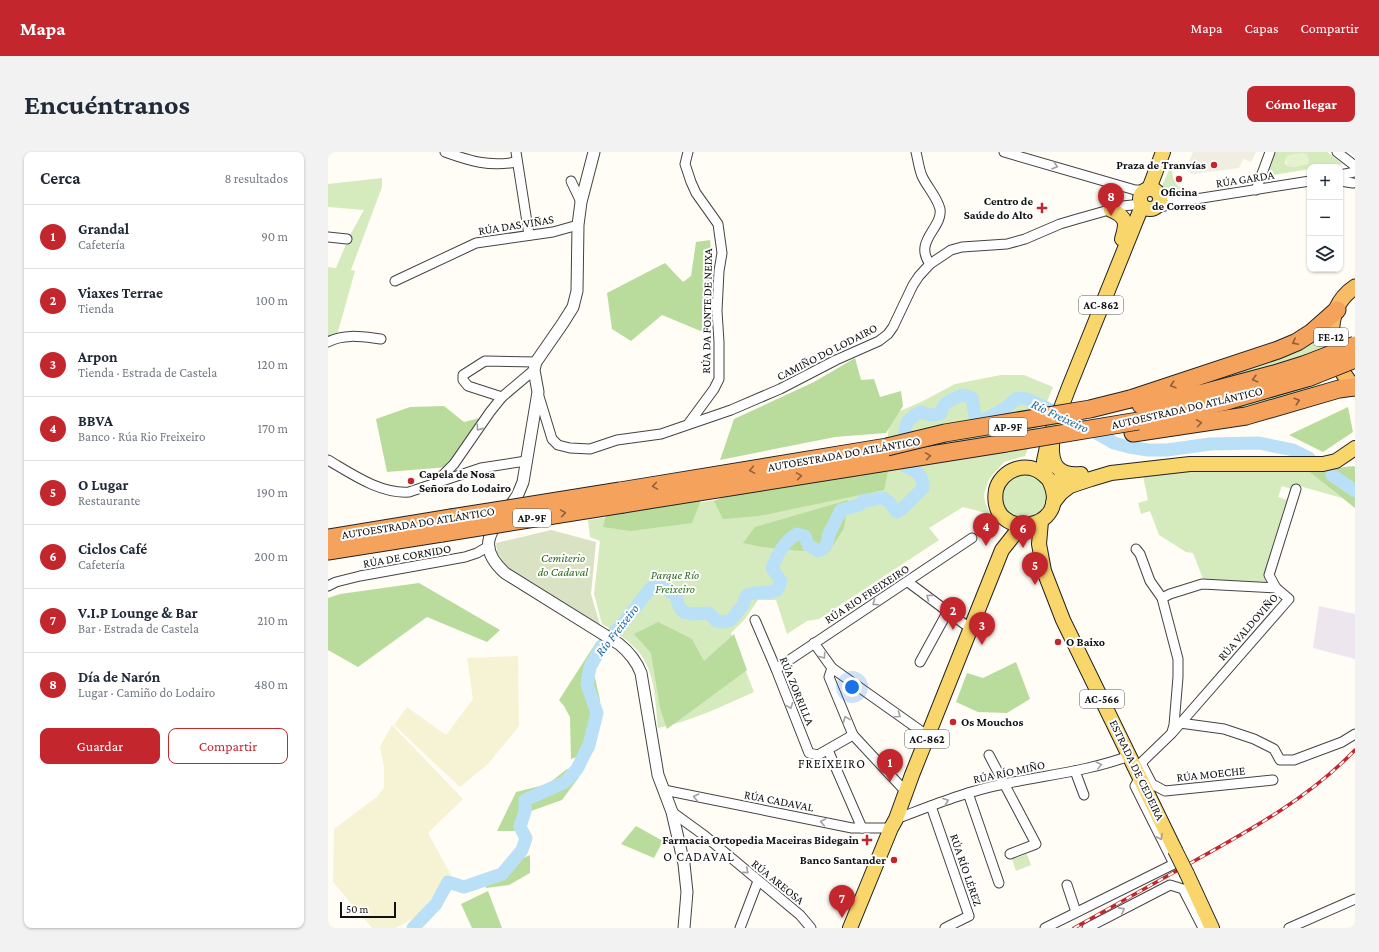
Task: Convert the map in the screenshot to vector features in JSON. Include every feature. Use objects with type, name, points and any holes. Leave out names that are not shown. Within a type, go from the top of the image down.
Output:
[{"type":"highway","name":"FE-12","points":[[1354,387],[1343,374],[1336,360],[1332,347],[1332,329],[1341,300],[1355,287]]},
{"type":"highway","points":[[1132,415],[1297,342],[1311,333],[1337,310]]},
{"type":"highway","name":"AUTOESTRADA DO ATLÁNTICO","points":[[1308,370],[1355,345]]},
{"type":"highway","name":"AUTOESTRADA DO ATLÁNTICO","points":[[889,454],[1056,440],[1207,392],[1274,374],[1308,370],[1355,359]]},
{"type":"highway","points":[[1132,415],[1246,416],[1339,389],[1354,387]]},
{"type":"highway","name":"AUTOESTRADA DO ATLÁNTICO","points":[[329,543],[434,534],[621,498],[1132,415]]},
{"type":"highway","name":"AUTOESTRADA DO ATLÁNTICO","points":[[329,543],[451,518],[621,498]]},
{"type":"main road","name":"AC-862","points":[[1053,503],[1054,495],[1052,487],[1044,469],[1044,461],[1050,437],[1121,257],[1147,198],[1163,152]]},
{"type":"main road","points":[[1117,208],[1126,225],[1119,249],[1121,257]]},
{"type":"main road","name":"AC-862","points":[[1005,546],[1000,514],[996,505],[996,488],[1000,480],[1007,473],[1024,467],[1038,456],[1050,437]]},
{"type":"main road","points":[[1050,437],[1052,458],[1055,464],[1063,472],[1068,474],[1096,471],[1111,473]]},
{"type":"main road","points":[[1041,521],[1048,515],[1053,503],[1061,493],[1070,486],[1111,473],[1190,464],[1323,464],[1336,461],[1355,448]]},
{"type":"main road","points":[[1024,467],[1039,471],[1047,478],[1059,483],[1091,479]]},
{"type":"main road","points":[[1000,514],[1011,523],[1027,532]]},
{"type":"main road","name":"AC-862","points":[[850,928],[1005,546],[1017,531],[1027,532],[1034,524],[1041,521]]},
{"type":"main road","name":"AC-566","points":[[1027,532],[1041,521]]},
{"type":"main road","name":"ESTRADA DE CEDEIRA","points":[[1027,532],[1063,620],[1136,766],[1212,928]]},
{"type":"street","points":[[445,152],[475,162],[506,164],[516,162]]},
{"type":"street","points":[[516,152],[516,162],[529,235]]},
{"type":"street","points":[[436,482],[454,464],[502,397],[535,366],[573,307],[576,291],[578,225],[581,202],[594,152]]},
{"type":"street","name":"RÚA DA FONTE DE NEIXA","points":[[688,152],[685,164],[691,182],[696,193],[718,224],[722,253],[719,271],[717,311],[719,379],[714,389],[689,424]]},
{"type":"street","points":[[916,152],[922,176],[940,210],[937,223],[927,238],[925,251],[930,264]]},
{"type":"street","points":[[1004,152],[1033,156],[1135,190],[1147,198]]},
{"type":"street","points":[[1256,190],[1270,152]]},
{"type":"street","points":[[1338,152],[1355,166]]},
{"type":"street","points":[[1343,176],[1355,178]]},
{"type":"street","points":[[1343,180],[1355,178]]},
{"type":"street","points":[[571,181],[581,202]]},
{"type":"street","name":"RÚA GARDA","points":[[1147,198],[1183,201],[1307,182]]},
{"type":"street","name":"CAMIÑO DO LODAIRO","points":[[538,392],[552,439],[558,445],[570,448],[590,449],[621,439],[661,434],[731,410],[780,389],[840,358],[879,341],[888,334],[893,327],[913,285],[930,264],[951,250],[962,247],[1002,245],[1020,241],[1060,224],[1147,198]]},
{"type":"street","name":"RÚA GARDA","points":[[1147,198],[1183,201]]},
{"type":"street","name":"RÚA DAS VIÑAS","points":[[394,281],[476,243],[553,232],[578,225]]},
{"type":"street","points":[[328,237],[346,239]]},
{"type":"street","points":[[328,342],[344,337],[361,336],[381,339]]},
{"type":"street","points":[[502,397],[468,386],[463,380],[463,375],[485,361],[535,366]]},
{"type":"street","points":[[535,366],[538,392],[523,482],[517,496],[492,529],[489,537],[490,554],[495,563],[505,572],[619,644],[629,652],[637,663],[641,673],[658,775],[672,812],[684,864],[687,892],[684,928]]},
{"type":"street","points":[[328,460],[356,476],[391,492],[399,493],[409,492],[481,468],[526,461]]},
{"type":"street","points":[[1276,588],[1269,575],[1296,489]]},
{"type":"street","name":"RÚA RIO FREIXEIRO","points":[[776,669],[972,538]]},
{"type":"street","name":"RÚA DE CORNIDO","points":[[328,586],[336,582],[360,576],[465,557],[477,553],[489,546]]},
{"type":"street","points":[[1136,549],[1140,554],[1150,581],[1162,598],[1178,659],[1178,677],[1172,733]]},
{"type":"street","points":[[908,582],[971,629]]},
{"type":"street","name":"RÚA VALDOVIÑO","points":[[1136,766],[1172,733],[1289,599],[1276,588],[1202,584],[1162,598]]},
{"type":"street","points":[[920,662],[948,611]]},
{"type":"street","name":"RÚA ZORRILLA","points":[[755,620],[809,753],[818,755],[828,750]]},
{"type":"street","points":[[814,644],[832,668],[928,736]]},
{"type":"street","points":[[832,668],[829,677],[853,735],[906,792]]},
{"type":"street","points":[[1180,724],[1224,729],[1254,739],[1274,749],[1280,760],[1294,760],[1342,742],[1355,734]]},
{"type":"street","points":[[853,735],[828,750],[862,828]]},
{"type":"street","points":[[989,755],[1036,844],[1010,854]]},
{"type":"street","name":"RÚA RÍO MIÑO","points":[[893,823],[931,806],[968,793],[1003,784],[1075,771],[1115,761],[1136,766]]},
{"type":"street","points":[[1045,928],[1174,864],[1135,786],[1136,766]]},
{"type":"street","name":"RÚA MOECHE","points":[[1136,766],[1152,784],[1165,791],[1273,780]]},
{"type":"street","points":[[1075,771],[1084,795]]},
{"type":"street","name":"RÚA CADAVAL","points":[[664,790],[852,828],[862,828],[893,823]]},
{"type":"street","points":[[968,793],[999,883]]},
{"type":"street","name":"RÚA RÍO LÉREZ","points":[[931,806],[969,916],[945,928]]},
{"type":"street","name":"RÚA AREOSA","points":[[672,812],[705,836],[800,915],[811,928]]},
{"type":"street","points":[[740,928],[758,881]]},
{"type":"street","points":[[1067,885],[1076,912]]},
{"type":"street","points":[[1087,928],[1170,885],[1183,889],[1203,928]]},
{"type":"street","points":[[1289,928],[1355,900]]},
{"type":"shaded area","name":"Praza de Tranvías","points":[[1193,152],[1256,152],[1251,162],[1243,159],[1239,168],[1193,174],[1190,173],[1187,167]]},
{"type":"shaded area","points":[[1319,606],[1355,614],[1355,659],[1313,648]]},
{"type":"shaded area","points":[[518,656],[519,726],[487,765],[460,787],[394,725],[407,707],[446,735],[473,699],[467,658]]},
{"type":"shaded area","points":[[392,725],[463,799],[428,833],[451,875],[415,918],[395,928],[372,928],[333,882],[334,829],[378,796],[384,787],[384,766],[380,747]]},
{"type":"green space","points":[[1276,152],[1327,152],[1343,164],[1307,164],[1307,169],[1267,176]],"holes":[[[1301,154],[1308,157],[1303,165],[1292,167],[1285,164],[1285,161],[1290,155]]]},
{"type":"green space","points":[[1301,153],[1307,154],[1309,160],[1308,164],[1292,167],[1287,166],[1285,160],[1287,156]]},
{"type":"green space","points":[[1173,161],[1173,177],[1177,184],[1184,190],[1163,192],[1160,190]]},
{"type":"green space","points":[[382,178],[382,187],[351,270],[355,271],[337,335],[328,338],[328,267],[336,268],[350,235],[364,210],[328,207],[328,184]]},
{"type":"green space","points":[[710,240],[714,278],[712,315],[703,332],[662,315],[631,341],[612,329],[607,293],[665,263],[683,282],[691,276],[696,242]]},
{"type":"green space","points":[[1323,333],[1325,351],[1322,381],[1319,386],[1294,398],[1183,421],[1219,383],[1188,386]]},
{"type":"green space","points":[[855,358],[861,380],[874,379],[880,397],[901,391],[903,406],[886,433],[835,437],[720,460],[734,419],[814,382]]},
{"type":"green space","name":"Parque Río Freixeiro","points":[[1001,375],[1024,375],[1053,387],[1025,456],[1004,462],[989,479],[984,494],[985,502],[990,514],[963,507],[929,528],[939,540],[819,619],[807,621],[787,634],[776,600],[758,600],[745,619],[731,633],[754,692],[695,717],[658,728],[653,684],[646,663],[640,653],[629,642],[602,624],[594,594],[600,541],[590,537],[588,520],[870,476],[889,470],[888,434],[890,421],[893,414],[921,402],[955,384]]},
{"type":"green space","points":[[444,406],[464,422],[480,418],[449,467],[387,472],[376,419],[410,407]]},
{"type":"green space","points":[[1348,407],[1353,432],[1323,452],[1289,435]]},
{"type":"green space","points":[[1354,466],[1355,508],[1308,471]]},
{"type":"green space","points":[[888,471],[884,490],[759,516],[723,519],[714,501],[731,494]]},
{"type":"green space","points":[[1180,471],[1308,471],[1342,498],[1296,485],[1292,486],[1291,489],[1282,486],[1278,497],[1287,500],[1268,567],[1267,585],[1204,581],[1193,553],[1186,552],[1159,535],[1150,511],[1141,514],[1138,503],[1148,500],[1143,476]]},
{"type":"green space","points":[[1025,473],[1037,477],[1045,487],[1047,499],[1043,510],[1034,517],[1016,519],[1006,512],[1000,497],[1008,479]]},
{"type":"green space","points":[[701,500],[692,523],[631,531],[603,527],[606,515]]},
{"type":"green space","points":[[848,500],[844,528],[829,552],[775,549],[743,543],[755,527]]},
{"type":"green space","name":"Cemiterio do Cadaval","points":[[551,530],[596,542],[591,594],[600,625],[505,565],[497,552],[496,543]]},
{"type":"green space","points":[[419,583],[500,630],[487,642],[427,617],[358,667],[328,650],[328,598],[340,594]]},
{"type":"green space","points":[[658,622],[692,639],[704,661],[734,634],[747,670],[667,729],[660,708],[651,653],[634,634]]},
{"type":"green space","points":[[597,641],[605,646],[593,669],[600,700],[594,751],[571,759],[570,717],[559,700]]},
{"type":"green space","points":[[1016,662],[1030,699],[1007,713],[978,712],[956,702],[967,673],[983,678]]},
{"type":"green space","points":[[567,769],[579,777],[562,800],[531,811],[515,831],[497,831],[516,792],[548,784]]},
{"type":"green space","points":[[636,826],[663,841],[654,858],[621,844]]},
{"type":"green space","points":[[1027,854],[1031,865],[1016,871],[1012,859]]},
{"type":"green space","points":[[530,855],[530,873],[509,885],[486,888],[483,876]]},
{"type":"green space","points":[[488,891],[502,928],[472,928],[461,904]]},
{"type":"waterway","name":"Río Freixeiro","points":[[413,928],[436,904],[448,882],[464,887],[502,874],[522,850],[526,838],[520,827],[525,811],[525,800],[565,782],[577,769],[589,745],[597,713],[587,684],[590,667],[602,646],[623,623],[650,589],[657,583],[676,596],[679,606],[683,612],[692,614],[709,613],[716,621],[724,622],[731,620],[743,605],[746,596],[749,594],[777,590],[781,581],[772,568],[776,558],[788,540],[792,537],[797,534],[805,536],[808,545],[818,551],[823,549],[827,543],[829,534],[841,510],[859,505],[863,501],[883,498],[889,502],[897,512],[902,509],[923,488],[922,480],[919,474],[906,467],[902,448],[907,422],[915,415],[921,412],[931,415],[939,414],[946,403],[963,395],[972,398],[975,416],[979,421],[1005,408],[1014,400],[1022,398],[1079,423],[1114,443],[1129,447],[1148,450],[1167,450],[1210,444],[1259,443],[1293,450],[1309,458]]},
{"type":"waterway","name":"Río Freixeiro","points":[[1332,475],[1355,491]]},
{"type":"railway","points":[[1074,928],[1280,811],[1319,783],[1355,750]]},
{"type":"place","name":"Praza de Tranvías","points":[[1214,165]]},
{"type":"place","name":"Oficina de Correos","points":[[1179,179]]},
{"type":"place","name":"Centro de Saúde do Alto","points":[[1042,208]]},
{"type":"place","name":"Día de Narón","points":[[1111,216]]},
{"type":"place","name":"Capela de Nosa Señora do Lodairo","points":[[411,481]]},
{"type":"place","name":"BBVA","points":[[986,546]]},
{"type":"place","name":"Ciclos Café","points":[[1023,548]]},
{"type":"place","name":"O Lugar","points":[[1035,585]]},
{"type":"place","name":"Viaxes Terrae","points":[[953,630]]},
{"type":"place","name":"O Baixo","points":[[1058,642]]},
{"type":"place","name":"Arpon","points":[[982,645]]},
{"type":"place","name":"Os Mouchos","points":[[953,722]]},
{"type":"place","name":"Grandal","points":[[890,782]]},
{"type":"place","name":"Farmacia Ortopedia Maceiras Bidegain","points":[[867,840]]},
{"type":"place","name":"Banco Santander","points":[[894,860]]},
{"type":"place","name":"V.I.P Lounge & Bar","points":[[842,918]]},
{"type":"district","name":"FREIXEIRO","points":[[832,763]]},
{"type":"district","name":"O CADAVAL","points":[[699,856]]}]
